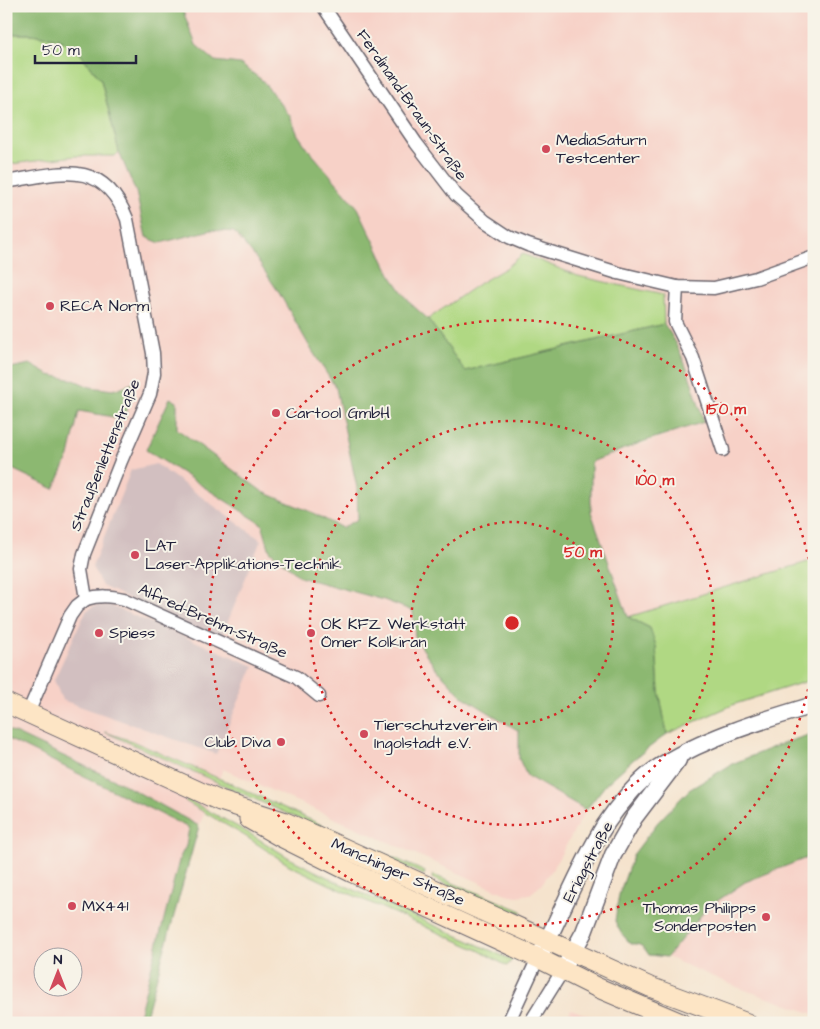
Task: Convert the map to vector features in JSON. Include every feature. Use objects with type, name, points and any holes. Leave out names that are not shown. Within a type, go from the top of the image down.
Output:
[{"type":"main road","name":"Manchinger Straße","points":[[6,703],[220,801],[279,836],[322,858],[613,994],[682,1023]]},
{"type":"main road","name":"Manchinger Straße","points":[[220,801],[283,822],[650,987],[747,1023]]},
{"type":"main road","name":"Manchinger Straße","points":[[538,958],[556,959],[574,952]]},
{"type":"street","name":"Ferdinand-Braun-Straße","points":[[323,6],[428,160],[456,195],[485,221],[509,237],[528,245],[618,273],[677,287],[714,288],[756,278],[814,257]]},
{"type":"street","name":"Straußenlettenstraße","points":[[6,182],[51,174],[81,174],[95,178],[109,188],[120,202],[127,219],[153,353],[154,373],[150,394],[84,554],[81,569],[86,599]]},
{"type":"street","points":[[677,287],[675,322],[693,358],[723,450]]},
{"type":"street","name":"Alfred-Brehm-Straße","points":[[86,599],[97,596],[124,599],[296,677],[320,696]]},
{"type":"street","points":[[28,713],[70,616],[77,606],[86,599]]},
{"type":"street","name":"Eriagstraße","points":[[538,958],[605,825],[628,795],[655,770],[710,740],[814,705]]},
{"type":"street","name":"Eriagstraße","points":[[563,970],[584,932],[612,855],[634,818],[682,755]]},
{"type":"street","points":[[508,1023],[538,958]]},
{"type":"street","points":[[530,1023],[563,970]]},
{"type":"shaded area","points":[[181,6],[814,6],[814,560],[628,617],[591,512],[591,462],[704,422],[672,335],[664,324],[663,295],[578,276],[523,254],[506,268],[480,283],[428,319],[410,303],[390,274],[358,208],[308,149],[298,135],[290,116],[240,64],[215,61],[196,45]]},
{"type":"shaded area","points":[[6,34],[119,152],[136,192],[146,237],[189,234],[211,230],[234,232],[255,256],[336,388],[357,488],[358,520],[342,528],[311,512],[263,492],[177,429],[177,402],[170,399],[146,450],[263,524],[270,551],[339,589],[384,600],[413,611],[415,637],[462,696],[519,731],[519,759],[527,776],[586,810],[552,870],[541,885],[530,894],[517,896],[506,894],[223,769],[199,826],[144,1023],[6,1023],[6,466],[23,473],[69,456],[79,410],[133,384],[113,390],[90,387],[74,380],[49,375],[30,364],[6,369]]},
{"type":"shaded area","name":"LAT Laser-Applikations-Technik","points":[[156,464],[261,540],[220,641],[102,586],[92,567],[131,470]]},
{"type":"shaded area","points":[[109,605],[254,666],[216,754],[62,700],[54,680],[86,611],[94,606]]},
{"type":"shaded area","points":[[814,855],[814,1014],[737,987],[667,957],[707,908],[745,882]]},
{"type":"shaded area","points":[[571,1009],[607,1023],[564,1023]]},
{"type":"green space","points":[[6,6],[181,6],[196,45],[215,61],[240,64],[262,80],[290,116],[298,135],[308,149],[358,208],[390,274],[410,303],[428,319],[465,371],[664,324],[683,358],[704,422],[645,441],[591,462],[591,512],[628,617],[650,628],[656,646],[659,691],[667,734],[634,759],[606,784],[586,810],[527,776],[519,759],[519,731],[462,696],[434,666],[415,637],[413,611],[384,600],[300,577],[270,551],[262,524],[146,450],[170,398],[177,402],[177,429],[263,492],[311,512],[342,528],[358,519],[357,488],[336,388],[278,291],[255,257],[234,232],[211,230],[160,243],[146,237],[136,192],[119,152],[101,80],[79,52],[59,39],[32,34],[6,34]]},
{"type":"green space","points":[[6,34],[32,34],[59,39],[79,52],[101,80],[119,152],[115,156],[76,156],[11,164],[6,134]]},
{"type":"green space","points":[[523,254],[578,276],[663,295],[664,324],[465,371],[428,319],[480,283],[506,268]]},
{"type":"green space","points":[[30,364],[49,375],[74,380],[90,387],[113,390],[133,383],[125,419],[79,411],[69,456],[54,489],[6,466],[6,369]]},
{"type":"green space","points":[[814,560],[814,679],[735,704],[667,734],[659,691],[656,646],[650,628],[628,617]]},
{"type":"green space","points":[[6,729],[121,783],[199,826],[144,1023],[137,1023],[180,857],[186,846],[189,828],[6,738]]},
{"type":"green space","points":[[105,732],[132,741],[234,785],[425,872],[424,875]]},
{"type":"green space","points":[[814,733],[814,855],[745,882],[707,908],[667,957],[649,955],[642,946],[631,944],[621,933],[615,921],[619,895],[633,855],[658,822],[689,790],[732,764]]},
{"type":"green space","points":[[187,799],[291,859],[341,884],[512,960],[507,966],[478,950],[289,865],[245,836],[185,801]]},
{"type":"green space","points":[[433,875],[522,911],[521,913],[491,905],[432,878]]},
{"type":"place","name":"MediaSaturn Testcenter","points":[[546,149]]},
{"type":"place","name":"RECA Norm","points":[[50,306]]},
{"type":"place","name":"Cartool GmbH","points":[[276,413]]},
{"type":"place","name":"LAT Laser-Applikations-Technik","points":[[135,555]]},
{"type":"place","name":"Spiess","points":[[99,633]]},
{"type":"place","name":"OK KFZ Werkstatt Ömer Kolkiran","points":[[311,633]]},
{"type":"place","name":"Tierschutzverein Ingolstadt e.V.","points":[[364,734]]},
{"type":"place","name":"Club Diva","points":[[281,742]]},
{"type":"place","name":"MX441","points":[[72,906]]},
{"type":"place","name":"Thomas Philipps Sonderposten","points":[[766,917]]}]
